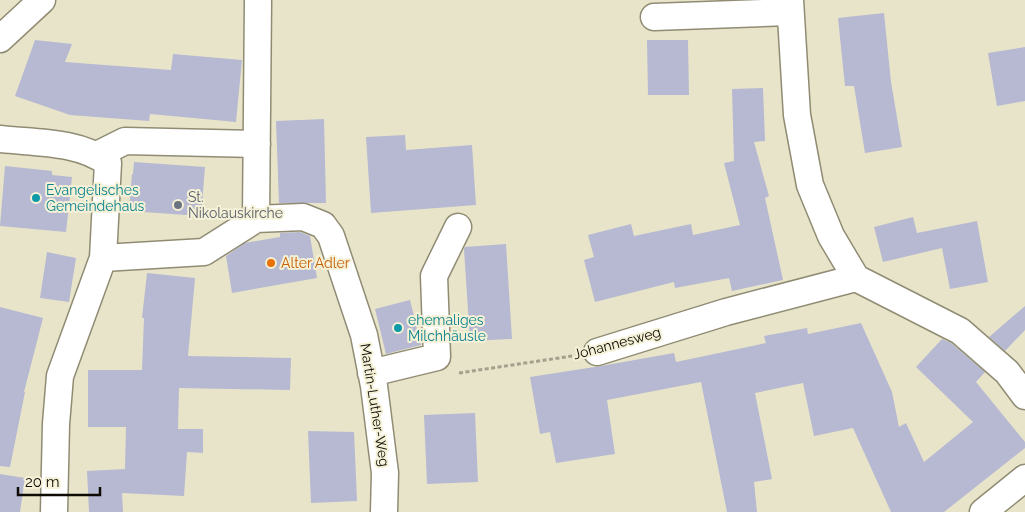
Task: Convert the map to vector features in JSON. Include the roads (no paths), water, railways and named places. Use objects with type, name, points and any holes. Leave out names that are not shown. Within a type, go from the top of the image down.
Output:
[{"type":"street","points":[[0,38],[42,0]]},
{"type":"street","points":[[256,219],[258,0]]},
{"type":"street","points":[[654,17],[790,6],[797,115],[810,185],[830,236],[856,278],[960,331],[1008,372],[1025,396]]},
{"type":"street","points":[[0,139],[67,146],[97,155],[108,163],[103,258],[60,376],[56,424],[54,512]]},
{"type":"street","points":[[97,155],[125,141],[256,144]]},
{"type":"street","name":"Martin-Luther-Weg","points":[[103,258],[204,252],[256,219],[303,217],[323,225],[331,236],[361,326],[371,373],[385,472],[384,512]]},
{"type":"street","points":[[371,373],[437,357],[434,276],[458,227]]},
{"type":"street","name":"Johannesweg","points":[[597,352],[726,312],[856,278]]},
{"type":"street","points":[[983,512],[1025,478]]},
{"type":"place","name":"Evangelisches Gemeindehaus","points":[[36,198]]},
{"type":"place","name":"St. Nikolauskirche","points":[[178,205]]},
{"type":"place","name":"Alter Adler","points":[[271,263]]},
{"type":"place","name":"ehemaliges Milchhäusle","points":[[398,328]]}]
